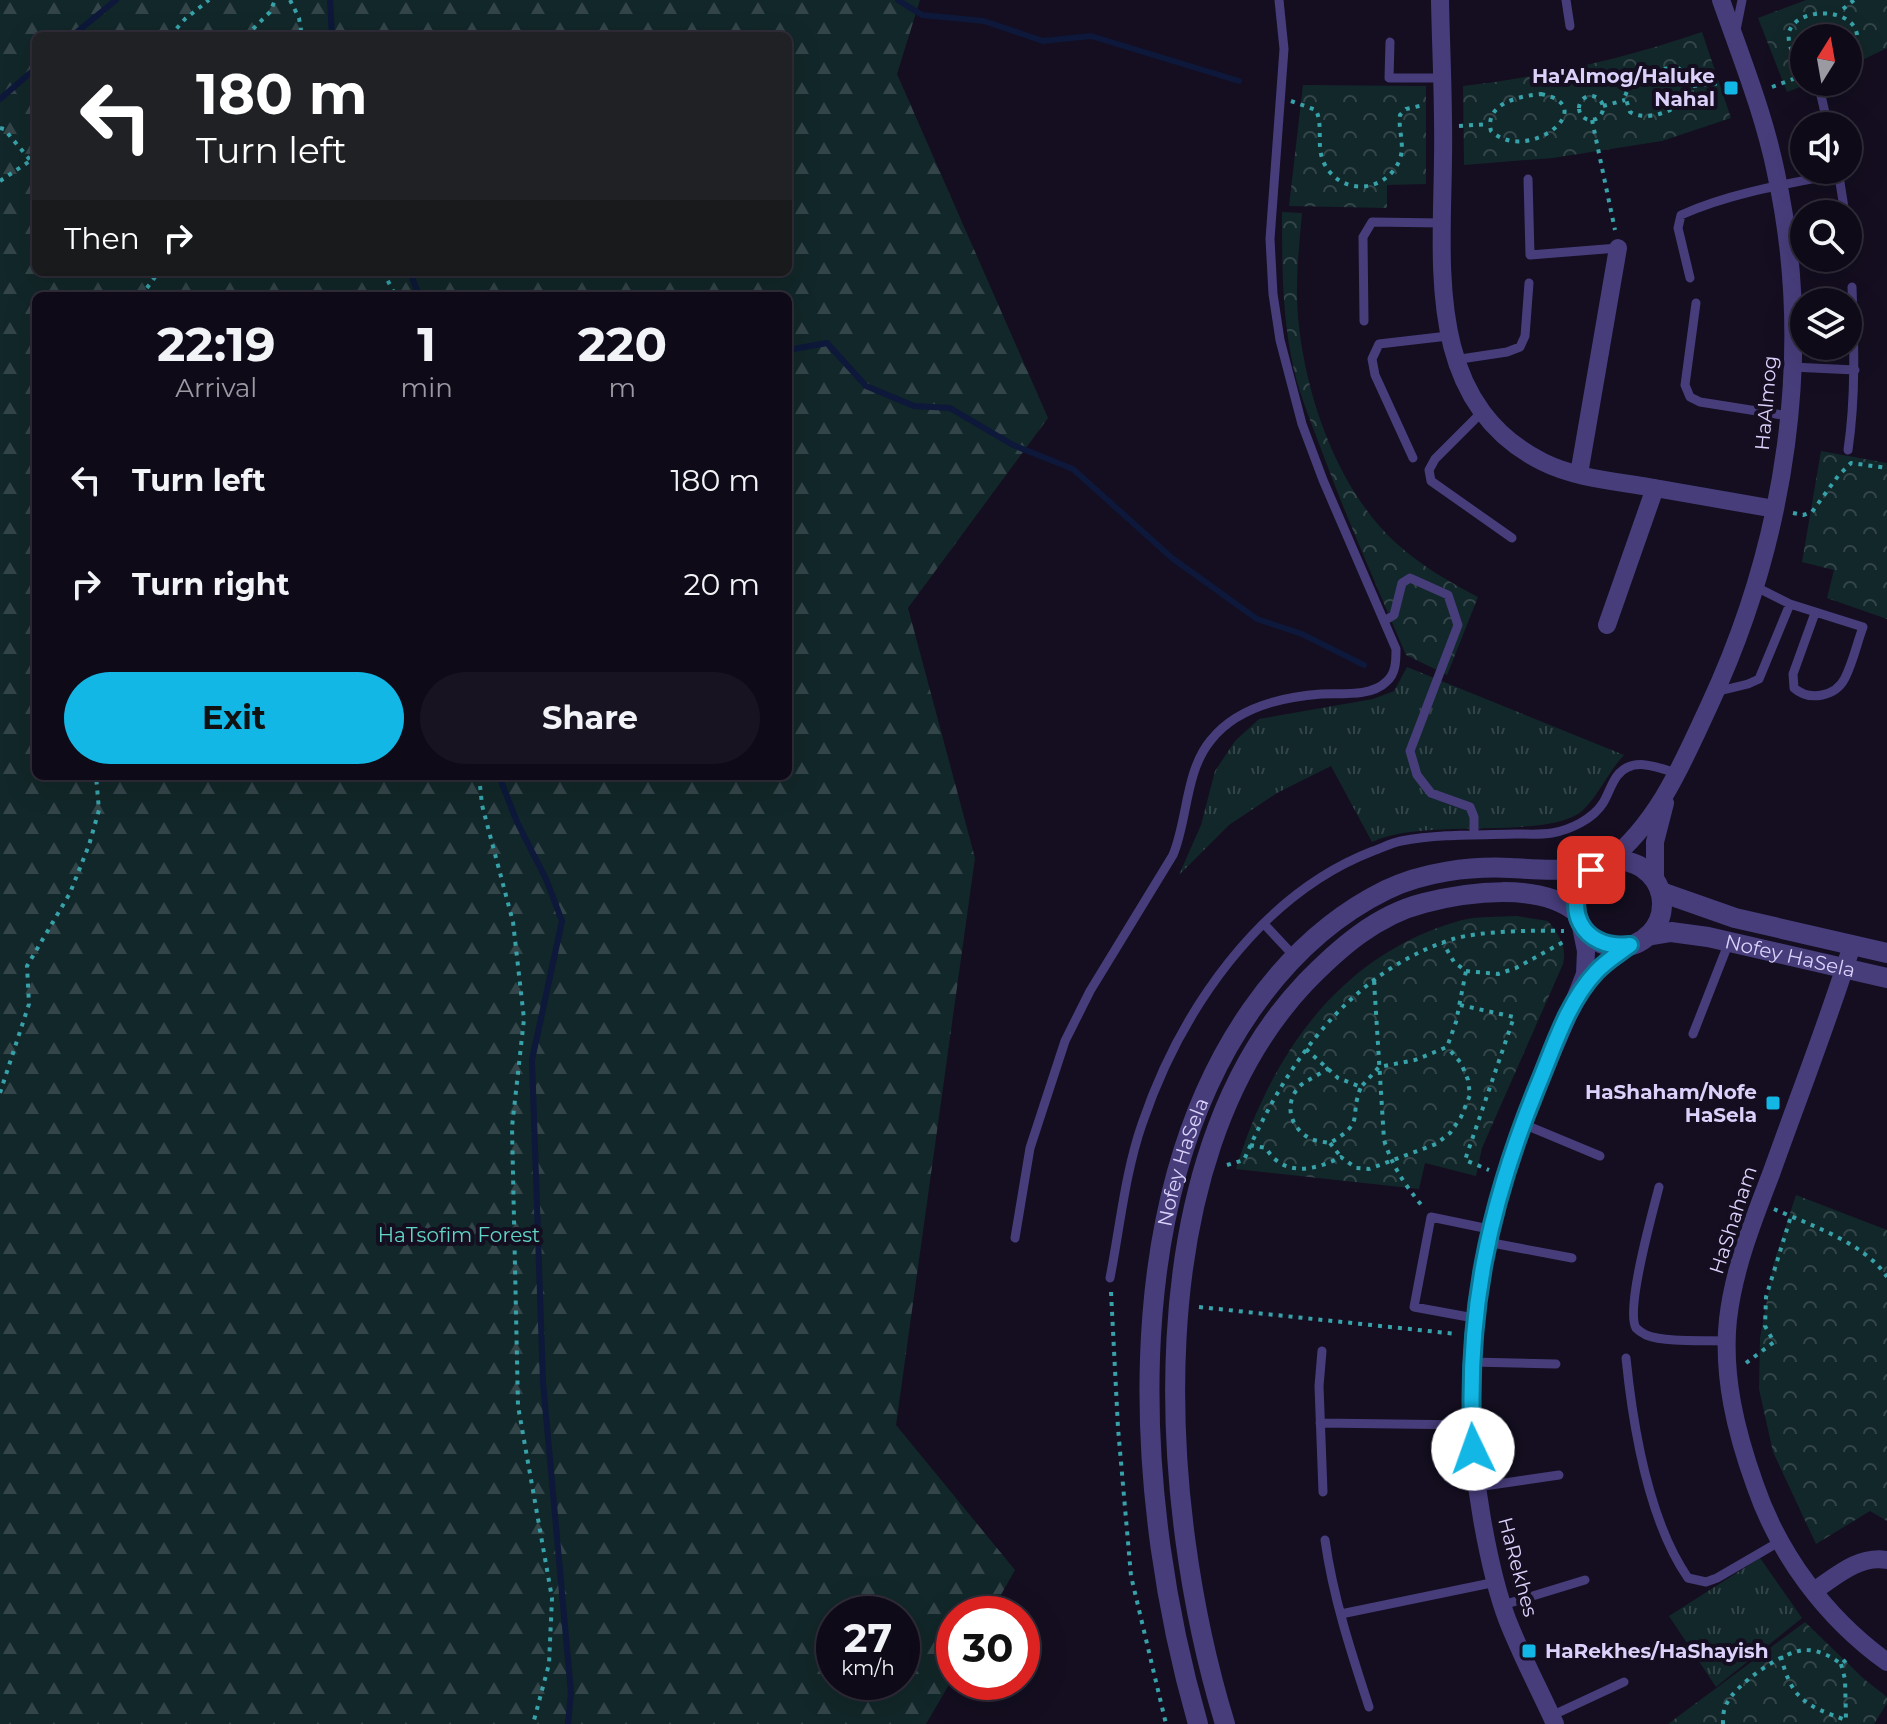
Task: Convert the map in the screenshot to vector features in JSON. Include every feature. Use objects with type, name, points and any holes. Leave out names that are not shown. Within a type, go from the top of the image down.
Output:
[{"type":"street","points":[[1440,0],[1443,307],[1454,360],[1466,386],[1500,431],[1521,449],[1545,463],[1579,474],[1775,509]]},
{"type":"street","name":"HaAlmog","points":[[1604,863],[1630,844],[1666,797],[1743,628],[1775,509],[1789,416],[1791,271],[1778,186],[1751,86],[1721,0]]},
{"type":"street","points":[[1579,474],[1618,248]]},
{"type":"street","points":[[1607,625],[1655,488]]},
{"type":"street","name":"HaAlmog","points":[[1658,886],[1655,842],[1666,797]]},
{"type":"street","points":[[1621,860],[1634,863],[1658,886],[1660,916],[1639,941],[1618,947],[1595,940],[1579,922],[1576,900],[1583,879],[1604,863],[1621,860]]},
{"type":"street","name":"Nofey HaSela","points":[[1198,1724],[1170,1602],[1154,1483],[1151,1366],[1160,1246],[1177,1166],[1205,1089],[1233,1036],[1273,980],[1335,920],[1354,907],[1410,880],[1483,868],[1559,872],[1604,863]]},
{"type":"street","name":"Nofey HaSela","points":[[1658,886],[1735,918],[1887,953]]},
{"type":"street","name":"Nofey HaSela","points":[[1225,1724],[1194,1597],[1182,1507],[1176,1397],[1185,1250],[1202,1173],[1228,1099],[1255,1050],[1292,997],[1337,951],[1359,934],[1400,911],[1484,893],[1537,895],[1566,903],[1579,922]]},
{"type":"street","name":"HaRekhes","points":[[1553,1720],[1496,1582],[1477,1487],[1471,1425],[1471,1362],[1488,1235],[1504,1177],[1585,974],[1586,951],[1579,922]]},
{"type":"street","name":"Nofey HaSela","points":[[1639,941],[1671,932],[1887,978]]},
{"type":"street","name":"HaRekhes","points":[[1576,998],[1596,971],[1639,941]]},
{"type":"street","name":"HaShaham","points":[[1852,945],[1739,1263],[1727,1341],[1739,1440],[1779,1542],[1814,1591],[1867,1646],[1887,1662]]},
{"type":"street","points":[[1814,1591],[1854,1564],[1887,1560]]},
{"type":"lane","points":[[1015,1238],[1030,1148],[1065,1041],[1090,991],[1173,855],[1182,834],[1198,761],[1211,739],[1257,707],[1284,698],[1373,690],[1387,682],[1396,665],[1396,649],[1307,438],[1280,340],[1273,294],[1270,239],[1284,49],[1279,0]]},
{"type":"lane","points":[[1566,0],[1570,26]]},
{"type":"lane","points":[[1734,37],[1742,0]]},
{"type":"lane","points":[[1390,42],[1389,78],[1442,78]]},
{"type":"lane","points":[[1528,179],[1530,255],[1618,248]]},
{"type":"lane","points":[[1690,278],[1678,228],[1681,215],[1698,207],[1790,183]]},
{"type":"lane","points":[[1364,321],[1363,237],[1372,222],[1442,223]]},
{"type":"lane","points":[[1454,360],[1520,347],[1525,336],[1529,283]]},
{"type":"lane","points":[[1848,450],[1855,370],[1852,287]]},
{"type":"lane","points":[[1696,303],[1685,385],[1690,397],[1700,402],[1789,416]]},
{"type":"lane","points":[[1413,458],[1375,375],[1372,359],[1379,344],[1448,336]]},
{"type":"lane","points":[[1792,367],[1855,370]]},
{"type":"lane","points":[[1483,411],[1435,459],[1429,470],[1431,481],[1512,538]]},
{"type":"lane","points":[[1384,621],[1394,615],[1402,583],[1410,578],[1448,595],[1453,605],[1458,625],[1410,751],[1417,775],[1431,793],[1470,807],[1474,817],[1474,835]]},
{"type":"lane","points":[[1756,587],[1790,604],[1863,627],[1844,680],[1823,696],[1812,697],[1794,688],[1793,674],[1815,613]]},
{"type":"lane","points":[[1715,692],[1759,679],[1790,604]]},
{"type":"lane","points":[[1110,1278],[1131,1161],[1141,1125],[1160,1078],[1203,998],[1264,924],[1297,894],[1332,870],[1399,841],[1553,833],[1574,825],[1591,816],[1603,803],[1618,774],[1634,765],[1650,765],[1678,774]]},
{"type":"lane","points":[[1264,924],[1295,957]]},
{"type":"lane","points":[[1693,1034],[1729,942]]},
{"type":"lane","points":[[1523,1124],[1600,1156]]},
{"type":"lane","points":[[1659,1187],[1637,1282],[1633,1313],[1636,1328],[1657,1337],[1727,1341]]},
{"type":"lane","points":[[1474,1327],[1414,1307],[1431,1217],[1572,1258]]},
{"type":"lane","points":[[1322,1351],[1320,1423],[1323,1492]]},
{"type":"lane","points":[[1626,1358],[1642,1457],[1662,1525],[1677,1563],[1688,1578],[1706,1582],[1717,1578],[1779,1542]]},
{"type":"lane","points":[[1471,1362],[1556,1364]]},
{"type":"lane","points":[[1320,1423],[1471,1425]]},
{"type":"lane","points":[[1477,1487],[1559,1475]]},
{"type":"lane","points":[[1325,1540],[1330,1575],[1369,1707]]},
{"type":"lane","points":[[1503,1605],[1585,1580]]},
{"type":"lane","points":[[1341,1614],[1496,1582]]},
{"type":"lane","points":[[1553,1720],[1624,1682]]},
{"type":"path","points":[[174,32],[209,0]]},
{"type":"path","points":[[250,32],[270,12],[275,0]]},
{"type":"path","points":[[290,0],[299,18],[301,32]]},
{"type":"path","points":[[1843,9],[1854,0]]},
{"type":"path","points":[[1833,4],[1843,9],[1854,24]]},
{"type":"path","points":[[1793,24],[1801,11]]},
{"type":"path","points":[[1678,68],[1692,78],[1692,96],[1679,106],[1646,116],[1630,112],[1625,100],[1630,84],[1658,69],[1678,68]]},
{"type":"path","points":[[1693,86],[1751,86],[1790,81]]},
{"type":"path","points":[[1541,94],[1553,97],[1566,112],[1563,122],[1555,131],[1522,141],[1496,137],[1489,124],[1490,116],[1497,108],[1523,96],[1541,94]]},
{"type":"path","points":[[1591,96],[1599,98],[1603,106],[1600,116],[1592,120],[1581,116],[1578,108],[1581,100],[1591,96]]},
{"type":"path","points":[[1282,98],[1316,110],[1320,119],[1320,154],[1325,165],[1341,183],[1365,187],[1384,180],[1401,156],[1400,115],[1417,105],[1442,106]]},
{"type":"path","points":[[1603,106],[1625,100]]},
{"type":"path","points":[[1566,112],[1578,108]]},
{"type":"path","points":[[1592,120],[1618,248]]},
{"type":"path","points":[[1443,128],[1489,124]]},
{"type":"path","points":[[0,128],[31,161],[0,181]]},
{"type":"path","points":[[144,292],[158,276]]},
{"type":"path","points":[[1775,509],[1803,515],[1812,512],[1851,463],[1887,468]]},
{"type":"path","points":[[0,1093],[29,1004],[27,966],[70,893],[89,845],[99,810],[96,780]]},
{"type":"path","points":[[479,780],[482,805],[513,922],[524,1019],[512,1127],[518,1406],[552,1598],[549,1664],[533,1724]]},
{"type":"path","points":[[1443,943],[1454,962],[1466,971],[1498,974],[1516,968],[1579,922]]},
{"type":"path","points":[[1202,1173],[1244,1160],[1263,1116],[1306,1049],[1331,1017],[1374,981],[1414,954],[1456,938],[1579,922]]},
{"type":"path","points":[[1447,1047],[1460,1005],[1466,971]]},
{"type":"path","points":[[1374,981],[1384,1140],[1402,1182],[1431,1217]]},
{"type":"path","points":[[1460,1005],[1514,1017],[1465,1160],[1504,1177]]},
{"type":"path","points":[[1329,1068],[1301,1085],[1291,1099],[1290,1117],[1297,1129],[1312,1140],[1330,1143],[1346,1134],[1356,1121],[1355,1101],[1361,1087],[1379,1067],[1415,1060],[1447,1047]]},
{"type":"path","points":[[1330,1143],[1341,1157],[1356,1168],[1369,1169],[1436,1144],[1450,1133],[1470,1095],[1461,1063],[1447,1047]]},
{"type":"path","points":[[1306,1049],[1338,1078],[1361,1087]]},
{"type":"path","points":[[1250,1145],[1266,1148],[1273,1159],[1291,1168],[1319,1168],[1341,1157]]},
{"type":"path","points":[[1760,1203],[1841,1239],[1887,1277]]},
{"type":"path","points":[[1729,1377],[1774,1342],[1765,1326],[1766,1297],[1791,1216]]},
{"type":"path","points":[[1110,1278],[1118,1428],[1131,1576],[1166,1724]]},
{"type":"path","points":[[1181,1305],[1474,1327]]},
{"type":"path","points":[[1841,1664],[1867,1646]]},
{"type":"path","points":[[1723,1724],[1726,1704],[1736,1691],[1781,1656],[1805,1650],[1833,1658],[1841,1664],[1845,1679],[1846,1720],[1817,1710],[1798,1697],[1786,1678],[1781,1656]]},
{"type":"green space","name":"HaTsofim Forest","points":[[0,0],[920,0],[897,74],[1048,418],[908,608],[975,858],[896,1425],[1015,1570],[1000,1596],[936,1596],[936,1700],[940,1700],[926,1724],[0,1724]]},
{"type":"green space","points":[[1806,0],[1887,0],[1887,48],[1862,60],[1862,24],[1790,24],[1790,91],[1787,92],[1758,18]]},
{"type":"green space","points":[[1702,32],[1731,118],[1662,141],[1553,158],[1464,165],[1463,86],[1584,65]]},
{"type":"green space","points":[[1303,85],[1426,86],[1426,184],[1387,185],[1387,208],[1289,206]]},
{"type":"green space","points":[[1282,212],[1302,213],[1297,291],[1302,347],[1317,409],[1341,468],[1375,521],[1396,543],[1435,573],[1478,597],[1447,675],[1406,655],[1343,507],[1304,403],[1287,331]]},
{"type":"green space","points":[[1821,451],[1887,463],[1887,619],[1827,598],[1834,570],[1802,562]]},
{"type":"green space","points":[[1407,667],[1624,755],[1589,804],[1567,819],[1543,825],[1422,831],[1372,842],[1331,766],[1277,793],[1229,825],[1179,875],[1201,825],[1215,771],[1235,741],[1259,719],[1373,699],[1394,691]]},
{"type":"green space","points":[[1517,916],[1548,921],[1561,941],[1563,964],[1482,1148],[1476,1176],[1425,1163],[1419,1189],[1236,1169],[1269,1086],[1291,1048],[1317,1014],[1347,983],[1381,957],[1419,935],[1462,920]]},
{"type":"green space","points":[[1796,1195],[1887,1230],[1887,1521],[1870,1511],[1816,1544],[1773,1452],[1759,1389],[1760,1338],[1774,1262]]},
{"type":"green space","points":[[1760,1558],[1802,1618],[1716,1687],[1669,1616]]},
{"type":"green space","points":[[1805,1622],[1887,1697],[1887,1703],[1874,1724],[1668,1724]]},
{"type":"waterway","points":[[77,32],[116,0]]},
{"type":"waterway","points":[[330,0],[332,32]]},
{"type":"waterway","points":[[898,0],[922,15],[984,21],[1043,41],[1091,36],[1239,81]]},
{"type":"waterway","points":[[0,99],[32,71]]},
{"type":"waterway","points":[[412,276],[418,292]]},
{"type":"waterway","points":[[792,349],[827,343],[866,386],[914,406],[950,408],[1013,445],[1073,469],[1172,558],[1257,619],[1302,634],[1364,665]]},
{"type":"waterway","points":[[501,780],[562,921],[532,1060],[543,1382],[571,1693],[568,1724]]},
{"type":"place","name":"Ha'Almog/Haluke Nahal","points":[[1731,88]]},
{"type":"place","name":"HaShaham/Nofe HaSela","points":[[1773,1103]]},
{"type":"place","name":"HaRekhes/HaShayish","points":[[1529,1651]]},
{"type":"route","points":[[1473,1449],[1471,1357],[1475,1309],[1491,1223],[1512,1152],[1576,998],[1596,971],[1630,945],[1618,947],[1595,940],[1580,922],[1576,912],[1578,889],[1591,870]]}]
